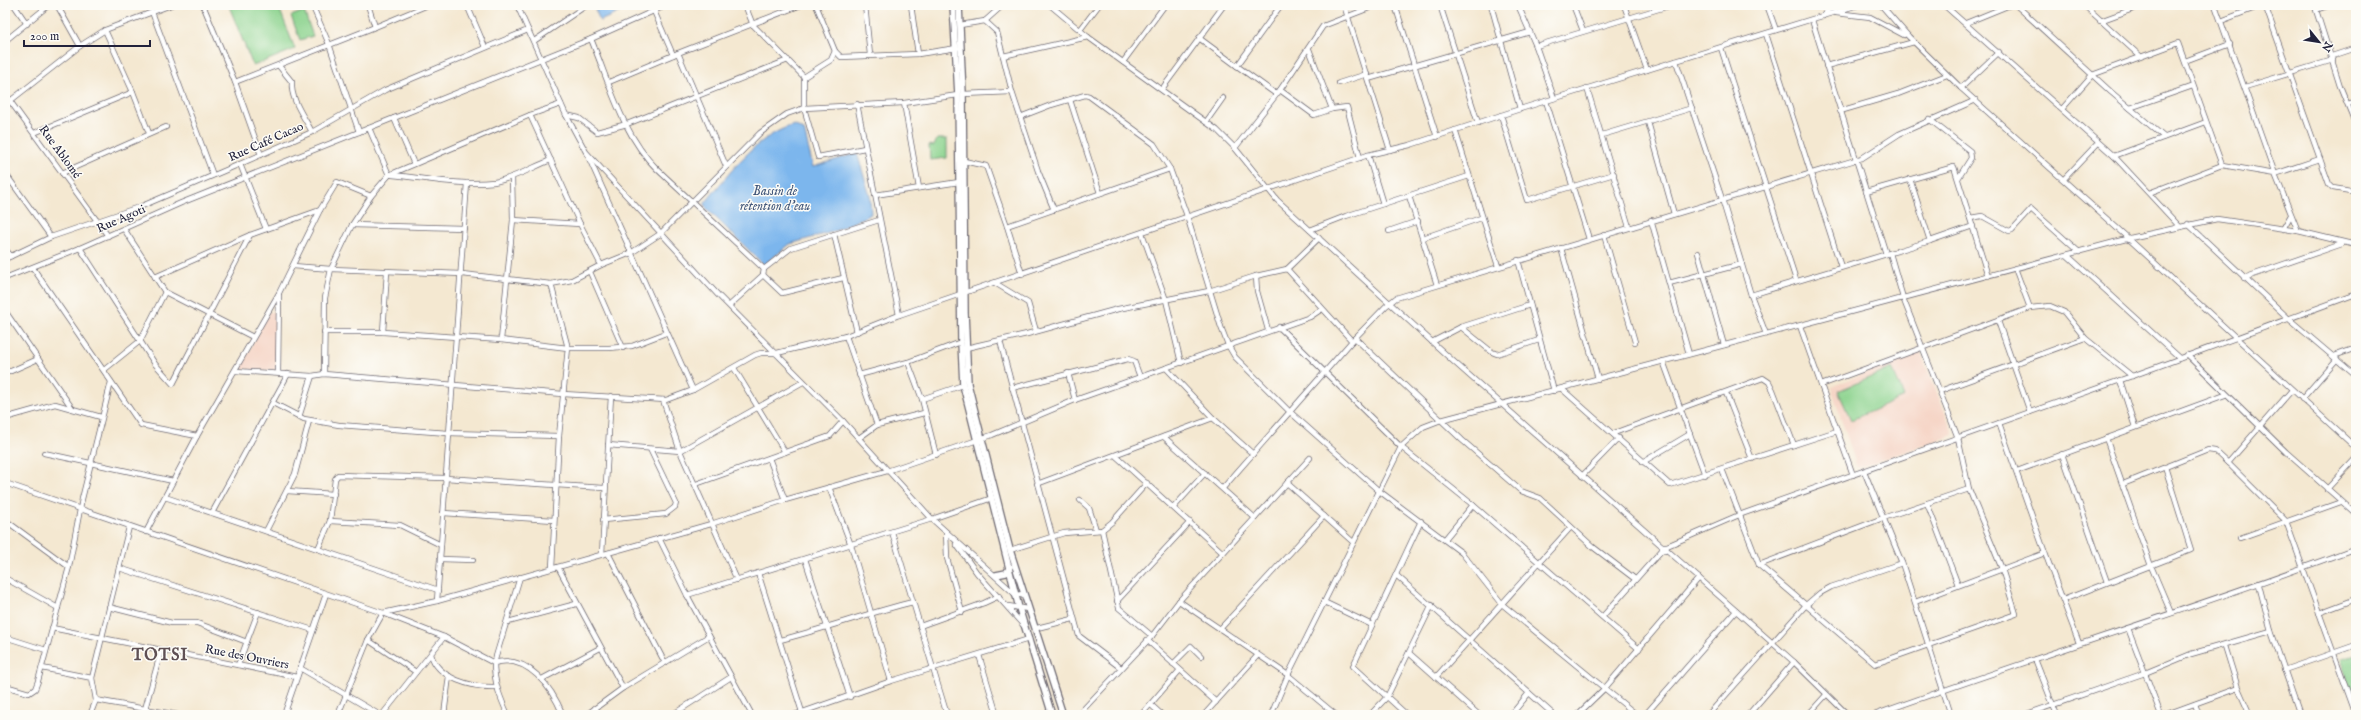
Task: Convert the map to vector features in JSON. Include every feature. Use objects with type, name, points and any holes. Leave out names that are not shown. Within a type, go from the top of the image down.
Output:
[{"type":"main road","points":[[954,5],[961,95],[959,182],[968,384],[992,498],[1019,608],[1052,715]]},
{"type":"main road","points":[[958,5],[960,25],[964,161],[963,294],[961,342],[963,385],[980,439],[1023,594],[1037,628],[1063,715]]},
{"type":"main road","points":[[996,575],[1006,573],[1010,567]]},
{"type":"street","points":[[14,5],[27,24]]},
{"type":"street","points":[[57,5],[80,46]]},
{"type":"street","points":[[5,105],[80,46],[105,30],[171,5]]},
{"type":"street","points":[[203,5],[235,82],[260,154]]},
{"type":"street","points":[[312,5],[329,44],[353,110],[359,132]]},
{"type":"street","points":[[368,5],[375,27]]},
{"type":"street","points":[[235,82],[375,27],[419,6],[428,5]]},
{"type":"street","points":[[467,5],[485,47]]},
{"type":"street","points":[[517,5],[566,115],[586,152],[666,333],[693,390]]},
{"type":"street","points":[[534,41],[587,5]]},
{"type":"street","name":"Rue Agoti","points":[[5,278],[80,248],[181,203],[591,39],[667,5]]},
{"type":"street","points":[[745,5],[753,25],[804,77],[804,108],[818,157],[865,148]]},
{"type":"street","points":[[609,82],[675,54],[753,25],[801,5]]},
{"type":"street","points":[[816,5],[835,51],[841,57]]},
{"type":"street","points":[[865,5],[870,55]]},
{"type":"street","points":[[911,5],[918,54]]},
{"type":"street","points":[[960,25],[986,21],[1003,5]]},
{"type":"street","points":[[1050,5],[1088,37],[1206,122],[1235,148],[1269,191],[1310,230],[1432,342],[1582,476],[1773,643],[1848,715]]},
{"type":"street","points":[[1080,30],[1099,5]]},
{"type":"street","points":[[1123,62],[1165,5]]},
{"type":"street","points":[[1162,89],[1224,5]]},
{"type":"street","points":[[1237,66],[1281,5]]},
{"type":"street","points":[[1344,5],[1349,15],[1390,150]]},
{"type":"street","points":[[1235,148],[1280,90],[1323,26],[1377,5]]},
{"type":"street","points":[[1395,5],[1437,136]]},
{"type":"street","points":[[1440,5],[1478,123]]},
{"type":"street","points":[[1491,5],[1520,109]]},
{"type":"street","points":[[1518,5],[1536,46],[1554,98]]},
{"type":"street","points":[[1573,5],[1583,31]]},
{"type":"street","points":[[1624,5],[1647,70]]},
{"type":"street","points":[[1536,46],[1672,5]]},
{"type":"street","points":[[1767,5],[1776,30]]},
{"type":"street","points":[[1823,16],[1832,5]]},
{"type":"street","points":[[236,371],[312,376],[324,374],[563,394],[663,400],[674,398],[693,390],[734,368],[746,359],[761,353],[777,353],[846,336],[899,315],[1142,233],[1187,216],[1269,191],[1360,158],[1437,136],[1554,98],[1858,5]]},
{"type":"street","points":[[1881,5],[1908,37],[1947,75],[2064,179],[2356,448]]},
{"type":"street","points":[[1944,5],[1999,52],[2114,156],[2179,226]]},
{"type":"street","points":[[1966,23],[2010,5]]},
{"type":"street","points":[[2016,5],[2092,75],[2164,137]]},
{"type":"street","points":[[2084,5],[2140,56]]},
{"type":"street","points":[[2100,20],[2144,5]]},
{"type":"street","points":[[2215,5],[2275,174],[2298,231]]},
{"type":"street","points":[[2221,21],[2264,5],[2330,186],[2356,192]]},
{"type":"street","points":[[2330,5],[2316,10],[2356,125]]},
{"type":"street","points":[[5,41],[47,6]]},
{"type":"street","points":[[654,11],[696,97],[726,166]]},
{"type":"street","points":[[152,12],[213,176]]},
{"type":"street","points":[[1833,13],[1870,17],[1908,37]]},
{"type":"street","points":[[1722,469],[1759,565],[1874,664],[2016,614],[2002,569],[1970,489],[1958,438],[1903,298],[1855,160],[1812,20]]},
{"type":"street","points":[[986,21],[997,32],[1020,117],[1054,210]]},
{"type":"street","points":[[105,30],[133,92],[149,133]]},
{"type":"street","name":"Rue Café Cacao","points":[[5,259],[51,237],[99,222],[213,176],[312,132],[353,110],[385,90],[528,30]]},
{"type":"street","points":[[1339,83],[1415,66],[1530,32]]},
{"type":"street","points":[[1766,34],[1841,267]]},
{"type":"street","points":[[1003,56],[1088,37]]},
{"type":"street","points":[[1199,38],[1276,94]]},
{"type":"street","points":[[591,39],[626,124],[648,161],[764,269]]},
{"type":"street","points":[[1826,66],[1914,42]]},
{"type":"street","points":[[2062,109],[2092,75],[2178,43],[2222,165]]},
{"type":"street","points":[[2185,61],[2230,44]]},
{"type":"street","points":[[804,77],[832,60],[841,57],[918,54],[957,48]]},
{"type":"street","points":[[1309,48],[1332,109]]},
{"type":"street","points":[[1721,48],[1796,280]]},
{"type":"street","points":[[2245,87],[2290,74],[2356,48]]},
{"type":"street","points":[[832,60],[835,51]]},
{"type":"street","points":[[1961,88],[1999,52]]},
{"type":"street","points":[[566,115],[579,118],[597,132],[626,124],[788,60]]},
{"type":"street","points":[[1676,61],[1722,199],[1751,295],[1766,334]]},
{"type":"street","points":[[279,66],[292,82],[291,87],[298,107],[312,132]]},
{"type":"street","points":[[1840,111],[1898,94],[1947,75]]},
{"type":"street","points":[[2130,108],[2193,86]]},
{"type":"street","points":[[1587,88],[1629,227]]},
{"type":"street","points":[[1280,90],[1311,114],[1317,115],[1332,109],[1347,107],[1360,158]]},
{"type":"street","points":[[34,133],[133,92]]},
{"type":"street","points":[[293,266],[387,272],[462,274],[551,284],[572,280],[590,272],[601,264],[631,253],[660,234],[691,200],[760,133],[774,122],[804,108],[857,104],[904,103],[961,95],[1012,92]]},
{"type":"street","name":"Rue Ablomé","points":[[5,94],[108,236]]},
{"type":"street","points":[[1020,117],[1085,95],[1094,99],[1154,144],[1170,169],[1187,216],[1209,291],[1228,346],[1240,362],[1289,411],[1378,490],[1445,539],[1468,560],[1503,605],[1637,715]]},
{"type":"street","points":[[1206,122],[1223,98]]},
{"type":"street","points":[[1070,100],[1100,193]]},
{"type":"street","points":[[1223,488],[1353,339],[1390,302],[1396,298],[1765,185],[1855,160],[1929,120],[1976,100]]},
{"type":"street","points":[[1546,101],[1589,239]]},
{"type":"street","points":[[2348,104],[2356,101]]},
{"type":"street","points":[[904,103],[919,188]]},
{"type":"street","points":[[324,374],[325,298],[331,269],[352,226],[371,196],[389,175],[530,114],[561,104]]},
{"type":"street","points":[[857,104],[899,315]]},
{"type":"street","points":[[1602,135],[1692,108]]},
{"type":"street","points":[[530,114],[580,224],[601,264]]},
{"type":"street","points":[[1501,115],[1526,198],[1529,200],[1614,174]]},
{"type":"street","points":[[394,118],[414,164]]},
{"type":"street","points":[[1929,120],[1970,151],[1971,158],[1959,177]]},
{"type":"street","points":[[1648,122],[1674,214]]},
{"type":"street","points":[[2114,156],[2206,122]]},
{"type":"street","points":[[62,173],[166,126]]},
{"type":"street","points":[[369,128],[389,175]]},
{"type":"street","points":[[1455,130],[1470,176],[1481,218],[1498,266]]},
{"type":"street","points":[[2064,179],[2098,143]]},
{"type":"street","points":[[586,152],[660,234],[777,353],[803,382],[843,421],[932,519],[996,575],[1016,595],[1023,594]]},
{"type":"street","points":[[1368,156],[1384,204]]},
{"type":"street","points":[[2149,193],[2222,165],[2275,174],[2320,158]]},
{"type":"street","points":[[389,175],[467,183],[494,182],[512,177],[551,160]]},
{"type":"street","points":[[964,161],[986,166],[1022,274]]},
{"type":"street","points":[[240,164],[266,229]]},
{"type":"street","points":[[1866,192],[1952,166],[1956,169],[1959,177],[1988,276]]},
{"type":"street","points":[[1007,226],[1170,169]]},
{"type":"street","points":[[5,174],[51,237]]},
{"type":"street","points":[[1310,230],[1470,176]]},
{"type":"street","points":[[501,340],[513,220],[512,177]]},
{"type":"street","points":[[1910,179],[1930,241]]},
{"type":"street","points":[[146,532],[198,436],[236,371],[253,337],[279,293],[320,210],[337,182],[371,196]]},
{"type":"street","points":[[875,195],[959,182]]},
{"type":"street","points":[[437,601],[454,338],[462,274],[467,183]]},
{"type":"street","points":[[1409,196],[1437,285]]},
{"type":"street","points":[[1970,218],[1982,216],[2009,231],[2012,230],[2031,209],[2079,252]]},
{"type":"street","points":[[155,277],[250,235],[320,210]]},
{"type":"street","points":[[2283,229],[2291,215]]},
{"type":"street","points":[[1423,238],[1481,218]]},
{"type":"street","points":[[1271,715],[1288,675],[1378,490],[1401,447],[1423,427],[1441,420],[1689,354],[2188,224],[2217,219],[2298,231],[2356,246]]},
{"type":"street","points":[[513,220],[580,224]]},
{"type":"street","points":[[730,305],[763,275],[764,269],[791,248],[879,220]]},
{"type":"street","points":[[1651,220],[1689,354]]},
{"type":"street","points":[[1389,231],[1418,221]]},
{"type":"street","points":[[2188,224],[2289,320],[2336,357],[2356,376]]},
{"type":"street","points":[[352,226],[464,228]]},
{"type":"street","points":[[1751,295],[1796,280],[1930,241],[1973,226]]},
{"type":"street","points":[[124,229],[165,292],[209,313],[253,337]]},
{"type":"street","points":[[1142,233],[1166,300],[1181,363]]},
{"type":"street","points":[[834,234],[843,278],[857,332]]},
{"type":"street","points":[[80,248],[155,364],[173,384],[250,235]]},
{"type":"street","points":[[1604,235],[1635,342]]},
{"type":"street","points":[[966,348],[1000,341],[1118,309],[1209,291],[1256,276],[1286,269],[1319,238]]},
{"type":"street","points":[[2244,278],[2343,243]]},
{"type":"street","points":[[1561,248],[1598,379]]},
{"type":"street","points":[[5,249],[11,256]]},
{"type":"street","points":[[1698,253],[1724,345]]},
{"type":"street","points":[[2067,255],[2180,358]]},
{"type":"street","points":[[1518,260],[1554,391]]},
{"type":"street","points":[[1669,283],[1705,275],[1742,264]]},
{"type":"street","points":[[33,268],[141,425],[198,436]]},
{"type":"street","points":[[2015,268],[2030,308]]},
{"type":"street","points":[[1286,269],[1353,339],[1441,420],[1521,491],[1540,498],[1571,527],[1635,579]]},
{"type":"street","points":[[383,332],[387,272]]},
{"type":"street","points":[[590,272],[623,348]]},
{"type":"street","points":[[763,275],[782,293],[843,278]]},
{"type":"street","points":[[1256,276],[1257,291],[1268,330]]},
{"type":"street","points":[[995,283],[1028,303],[1036,331]]},
{"type":"street","points":[[551,284],[568,348],[559,436],[552,568]]},
{"type":"street","points":[[104,370],[140,341],[165,292]]},
{"type":"street","points":[[278,373],[279,293]]},
{"type":"street","points":[[1603,616],[1664,548],[1740,516],[2132,376],[2234,337],[2289,320],[2356,294]]},
{"type":"street","points":[[1432,342],[1461,327],[1530,305]]},
{"type":"street","points":[[1821,385],[2030,308],[2044,306],[2057,308],[2064,312],[2085,338],[2132,376]]},
{"type":"street","points":[[338,715],[344,695],[368,640],[383,613],[437,601],[608,553],[711,524],[829,487],[888,471],[980,439],[1075,400],[1228,346],[1268,330],[1310,317],[1322,308]]},
{"type":"street","points":[[5,311],[72,408]]},
{"type":"street","points":[[1998,321],[2030,412]]},
{"type":"street","points":[[1800,326],[1853,475]]},
{"type":"street","points":[[1278,327],[1401,447],[1473,506],[1639,648]]},
{"type":"street","points":[[1461,327],[1492,352],[1497,354],[1540,340]]},
{"type":"street","points":[[324,332],[383,332],[501,340],[568,348],[623,348],[666,333]]},
{"type":"street","points":[[846,336],[877,426]]},
{"type":"street","points":[[1940,391],[2085,338]]},
{"type":"street","points":[[1000,341],[1037,484],[1054,538],[1073,619],[1079,636],[1121,668]]},
{"type":"street","points":[[859,375],[908,362],[961,342]]},
{"type":"street","points":[[2302,399],[2336,357],[2356,348]]},
{"type":"street","points":[[2187,355],[2225,395],[2260,428],[2356,514]]},
{"type":"street","points":[[5,371],[38,359]]},
{"type":"street","points":[[1012,388],[1128,359],[1134,361],[1140,377]]},
{"type":"street","points":[[1663,361],[1705,475]]},
{"type":"street","points":[[908,362],[922,399],[924,413],[936,455]]},
{"type":"street","points":[[734,368],[785,452]]},
{"type":"street","points":[[1166,368],[1213,418],[1253,454]]},
{"type":"street","points":[[1068,373],[1075,400]]},
{"type":"street","points":[[212,513],[288,374]]},
{"type":"street","points":[[299,417],[312,376]]},
{"type":"street","points":[[1614,433],[1726,393],[1760,379],[1769,382],[1794,445]]},
{"type":"street","points":[[2120,380],[2135,428]]},
{"type":"street","points":[[5,686],[25,693],[32,692],[42,668],[70,567],[101,417],[111,382]]},
{"type":"street","points":[[608,445],[680,451],[803,382]]},
{"type":"street","points":[[922,399],[963,385]]},
{"type":"street","points":[[1562,389],[1614,433],[1643,462],[1670,485],[1705,475],[1837,431]]},
{"type":"street","points":[[2228,463],[2292,390]]},
{"type":"street","points":[[1726,393],[1752,459]]},
{"type":"street","points":[[2016,471],[2225,395]]},
{"type":"street","points":[[602,554],[602,520],[610,396]]},
{"type":"street","points":[[663,400],[680,451],[696,484],[711,524],[737,580]]},
{"type":"street","points":[[273,403],[299,417],[339,425],[448,433],[559,436]]},
{"type":"street","points":[[5,418],[55,404],[101,417]]},
{"type":"street","points":[[859,438],[877,426],[924,413]]},
{"type":"street","points":[[1037,484],[1116,456],[1213,418]]},
{"type":"street","points":[[266,531],[287,491],[300,460],[309,420]]},
{"type":"street","points":[[696,484],[830,436],[843,421]]},
{"type":"street","points":[[1999,423],[2079,643]]},
{"type":"street","points":[[1643,462],[1690,434]]},
{"type":"street","points":[[1164,437],[1255,518]]},
{"type":"street","points":[[1582,476],[1619,438]]},
{"type":"street","points":[[2106,438],[2151,566],[2171,613]]},
{"type":"street","points":[[602,520],[666,514],[676,506],[676,502],[650,449]]},
{"type":"street","points":[[2122,484],[2211,450],[2228,463],[2286,521],[2304,568],[2332,654],[2356,715]]},
{"type":"street","points":[[44,453],[173,481]]},
{"type":"street","points":[[2062,454],[2107,582]]},
{"type":"street","points":[[1116,456],[1223,553]]},
{"type":"street","points":[[769,458],[785,500]]},
{"type":"street","points":[[1078,715],[1152,636],[1180,601],[1310,458]]},
{"type":"street","points":[[2327,489],[2356,458]]},
{"type":"street","points":[[2063,600],[2151,566],[2192,548],[2165,467]]},
{"type":"street","points":[[1864,471],[1902,563],[1951,715]]},
{"type":"street","points":[[1174,507],[1205,473]]},
{"type":"street","points":[[318,549],[330,522],[335,479],[338,475],[445,478],[604,488]]},
{"type":"street","points":[[5,482],[129,527],[383,613],[444,637],[494,663],[505,661],[513,662],[530,670],[542,679],[553,694],[563,715]]},
{"type":"street","points":[[1010,550],[1054,538],[1064,533],[1102,530],[1112,522],[1147,483]]},
{"type":"street","points":[[1287,483],[1353,542]]},
{"type":"street","points":[[829,487],[850,545],[891,681]]},
{"type":"street","points":[[1759,565],[1883,518],[1970,489]]},
{"type":"street","points":[[287,491],[334,494]]},
{"type":"street","points":[[165,497],[438,590]]},
{"type":"street","points":[[687,595],[892,532],[992,498]]},
{"type":"street","points":[[1080,500],[1089,508],[1096,530]]},
{"type":"street","points":[[2240,538],[2341,502]]},
{"type":"street","points":[[1927,503],[1958,585]]},
{"type":"street","points":[[1445,539],[1473,506]]},
{"type":"street","points":[[443,513],[554,520]]},
{"type":"street","points":[[1220,629],[1324,516]]},
{"type":"street","points":[[5,520],[70,567]]},
{"type":"street","points":[[1406,715],[1353,666],[1421,521]]},
{"type":"street","points":[[330,522],[400,525],[441,545]]},
{"type":"street","points":[[1117,601],[1190,522]]},
{"type":"street","points":[[90,715],[96,700],[92,678],[129,527]]},
{"type":"street","points":[[1436,677],[1503,605],[1571,527]]},
{"type":"street","points":[[1102,530],[1117,601],[1121,611],[1152,636]]},
{"type":"street","points":[[892,532],[948,715]]},
{"type":"street","points":[[946,532],[947,558],[962,612]]},
{"type":"street","points":[[659,538],[730,677],[752,715]]},
{"type":"street","points":[[952,538],[978,573],[1008,606],[1025,628]]},
{"type":"street","points":[[1874,715],[2079,643],[2259,585],[2356,548]]},
{"type":"street","points":[[608,553],[665,663]]},
{"type":"street","points":[[1915,602],[2045,553]]},
{"type":"street","points":[[440,559],[473,560]]},
{"type":"street","points":[[806,559],[826,628],[850,697]]},
{"type":"street","points":[[1708,715],[1806,605],[1820,593],[1831,587],[1902,563]]},
{"type":"street","points":[[558,567],[576,604],[623,688]]},
{"type":"street","points":[[119,568],[313,630]]},
{"type":"street","points":[[758,573],[802,712]]},
{"type":"street","points":[[1396,575],[1432,605],[1554,715]]},
{"type":"street","points":[[508,715],[496,687],[494,663],[508,622],[520,577]]},
{"type":"street","points":[[5,578],[58,608]]},
{"type":"street","points":[[1577,715],[1605,688],[1699,578]]},
{"type":"street","points":[[2259,585],[2271,631],[2300,715]]},
{"type":"street","points":[[284,715],[326,594]]},
{"type":"street","points":[[920,626],[962,612],[998,596]]},
{"type":"street","points":[[2319,613],[2356,599]]},
{"type":"street","points":[[1180,601],[1288,675],[1336,715]]},
{"type":"street","points":[[780,640],[826,628],[870,612],[913,602]]},
{"type":"street","points":[[1324,602],[1372,625]]},
{"type":"street","points":[[508,622],[576,604]]},
{"type":"street","points":[[1370,715],[1387,697],[1432,605]]},
{"type":"street","points":[[1008,606],[1028,609]]},
{"type":"street","points":[[110,607],[172,623],[197,623],[247,642]]},
{"type":"street","points":[[1645,715],[1736,611]]},
{"type":"street","points":[[238,665],[258,612]]},
{"type":"street","points":[[1037,628],[1073,619]]},
{"type":"street","name":"Rue des Ouvriers","points":[[52,628],[297,677]]},
{"type":"street","points":[[2128,628],[2163,715],[2238,688]]},
{"type":"street","points":[[2024,715],[2145,673],[2191,654],[2225,646],[2271,631]]},
{"type":"street","points":[[586,715],[623,688],[709,636]]},
{"type":"street","points":[[5,637],[46,650]]},
{"type":"street","points":[[381,715],[444,637]]},
{"type":"street","points":[[794,715],[850,697],[891,681],[1029,639]]},
{"type":"street","points":[[368,640],[416,672]]},
{"type":"street","points":[[1147,640],[1216,702]]},
{"type":"street","points":[[2284,670],[2356,645]]},
{"type":"street","points":[[1174,664],[1191,646],[1201,656]]},
{"type":"street","points":[[2225,646],[2238,688],[2250,715]]},
{"type":"street","points":[[542,679],[600,648]]},
{"type":"street","points":[[145,709],[161,651]]},
{"type":"street","points":[[1409,653],[1479,715]]},
{"type":"street","points":[[431,654],[434,664],[449,676],[475,686],[496,687]]},
{"type":"street","points":[[979,655],[997,715]]},
{"type":"street","points":[[1204,715],[1258,655]]},
{"type":"street","points":[[2035,659],[2057,715]]},
{"type":"street","points":[[1748,715],[1794,662]]},
{"type":"street","points":[[42,668],[92,678]]},
{"type":"street","name":"Rue des Ouvriers","points":[[300,668],[344,695],[381,715]]},
{"type":"street","points":[[1140,715],[1180,670]]},
{"type":"street","points":[[444,715],[449,676]]},
{"type":"street","points":[[672,715],[730,677]]},
{"type":"street","points":[[1511,715],[1530,693]]},
{"type":"street","points":[[1808,715],[1826,695]]},
{"type":"street","points":[[96,700],[178,715]]},
{"type":"street","points":[[1150,704],[1162,715]]},
{"type":"street","points":[[2195,704],[2199,715]]},
{"type":"street","points":[[595,708],[600,715]]},
{"type":"street","points":[[1328,715],[1330,710]]},
{"type":"shaded area","points":[[269,312],[275,312],[276,371],[240,369]]},
{"type":"shaded area","points":[[1920,351],[1954,435],[1857,468],[1831,387]]},
{"type":"green space","points":[[278,5],[295,49],[253,66],[229,6]]},
{"type":"green space","points":[[304,11],[313,36],[300,40],[291,16]]},
{"type":"green space","points":[[937,139],[947,139],[947,158],[930,160],[929,145],[934,146]]},
{"type":"green space","points":[[1892,368],[1904,397],[1851,420],[1838,391]]},
{"type":"green space","points":[[2356,654],[2356,704],[2340,660]]},
{"type":"water","points":[[605,5],[635,5],[600,21],[595,9]]},
{"type":"water","name":"Bassin de rétention d'eau","points":[[794,125],[804,130],[813,167],[857,153],[870,196],[871,214],[835,231],[790,244],[764,265],[705,207],[705,203],[734,168],[755,146],[780,130]]},
{"type":"district","name":"TOTSI","points":[[160,656]]}]
